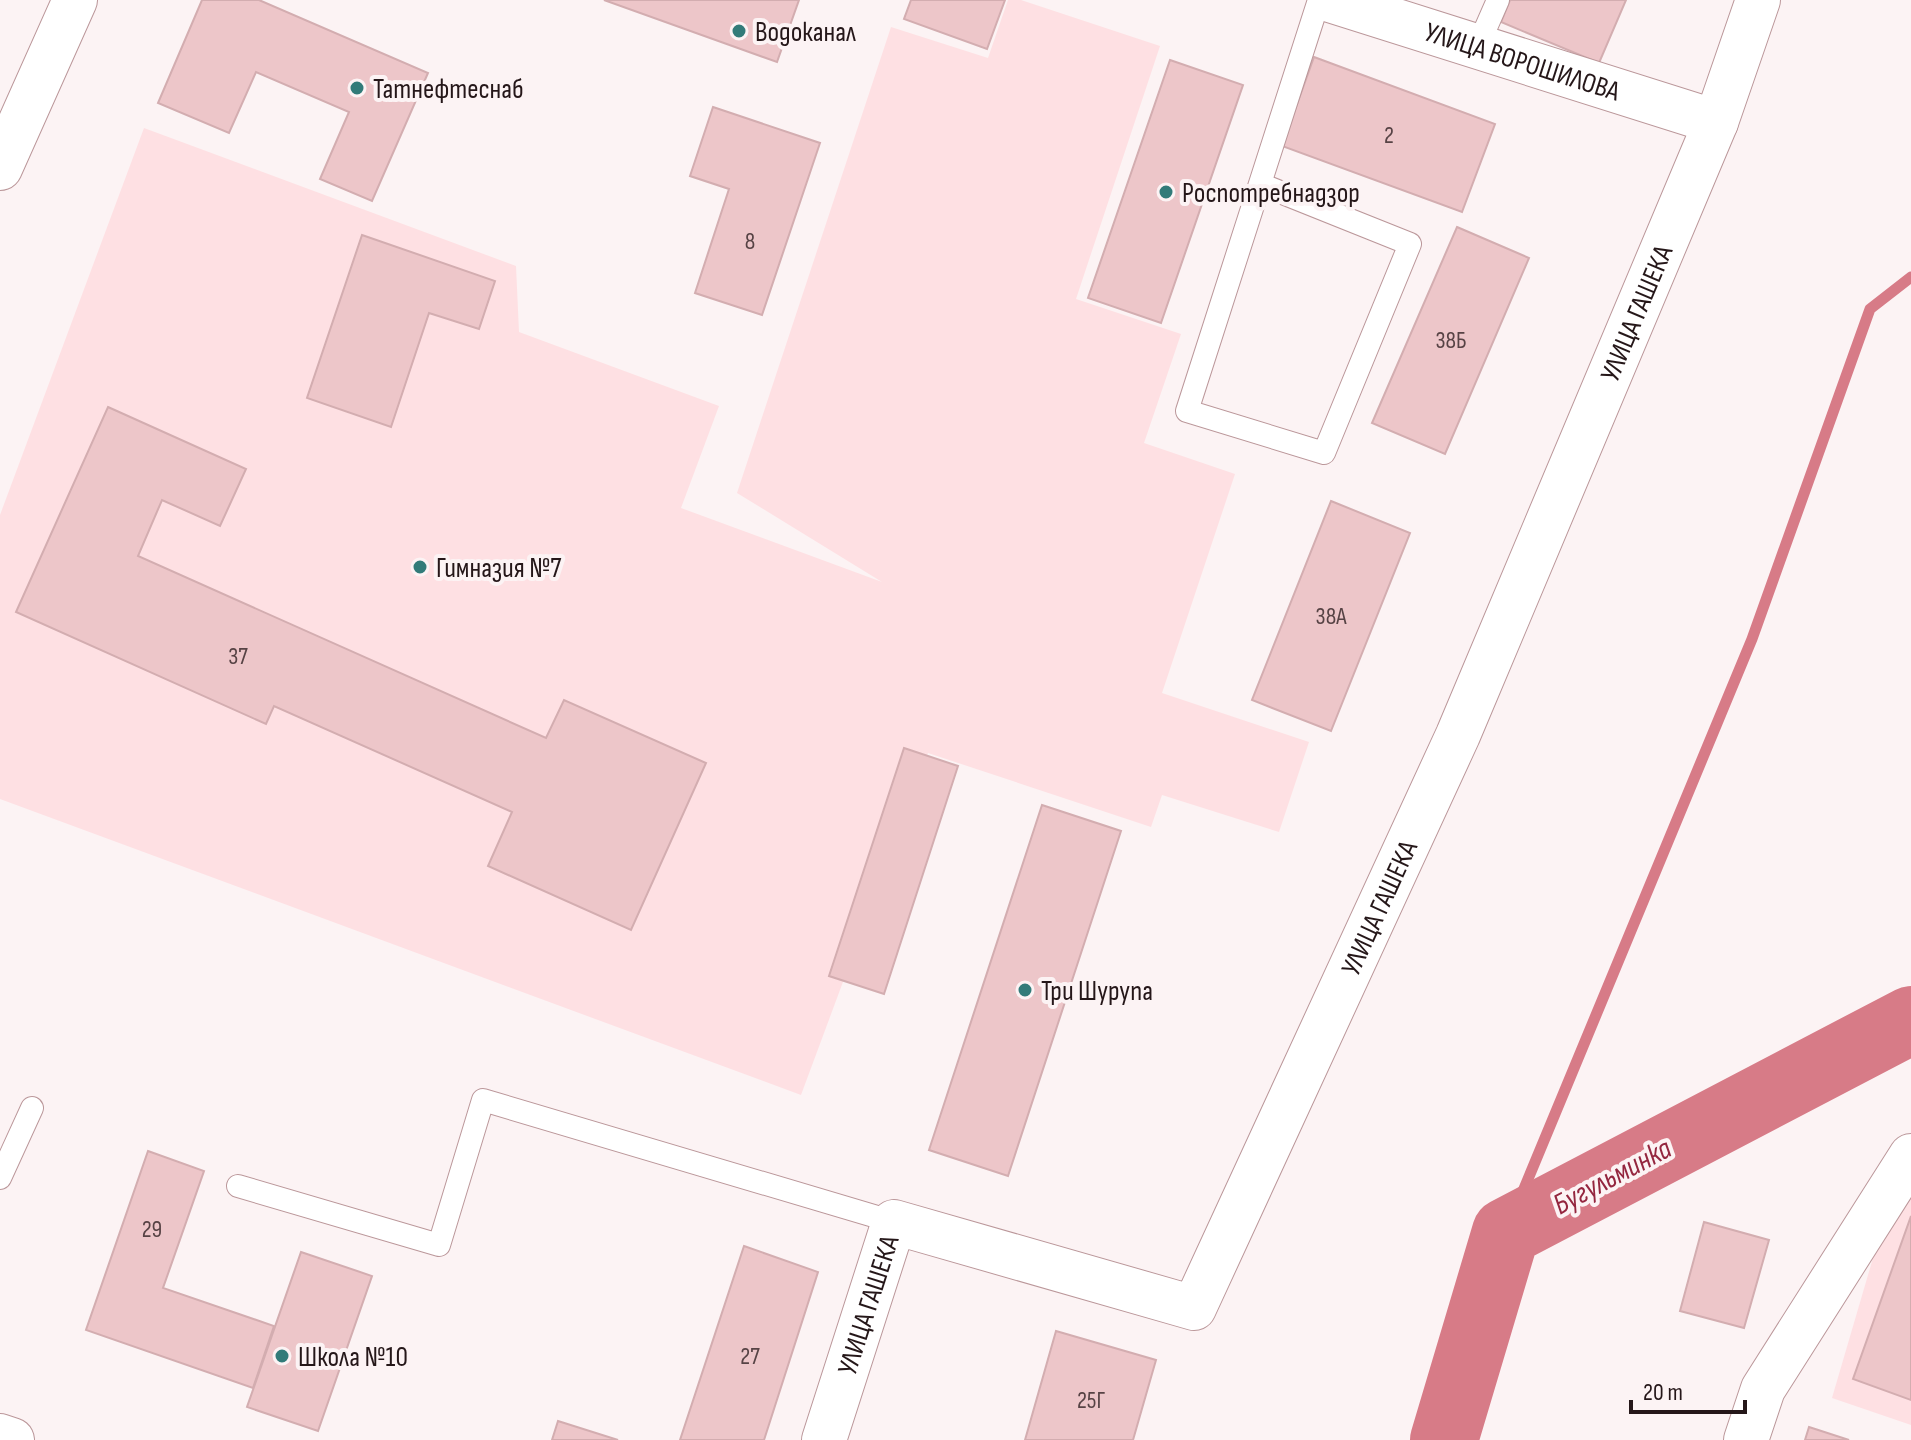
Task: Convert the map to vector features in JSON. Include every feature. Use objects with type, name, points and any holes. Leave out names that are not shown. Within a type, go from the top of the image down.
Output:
[{"type":"street","points":[[0,168],[75,0]]},
{"type":"street","name":"УЛИЦА ВОРОШИЛОВА","points":[[1330,0],[1716,122]]},
{"type":"street","name":"УЛИЦА ГАШЕКА","points":[[824,1440],[894,1222],[1194,1308],[1458,735],[1716,122],[1758,0]]},
{"type":"street","points":[[1746,1440],[1763,1389],[1911,1156]]},
{"type":"street","points":[[0,1436],[12,1440]]},
{"type":"lane","points":[[1260,184],[1410,244],[1324,453],[1187,411],[1319,0]]},
{"type":"lane","points":[[1477,48],[1498,0]]},
{"type":"lane","points":[[238,1186],[439,1245],[483,1100],[894,1222]]},
{"type":"lane","points":[[0,1178],[32,1108]]},
{"type":"shaded area","name":"Гимназия №7","points":[[1008,0],[1021,0],[1160,46],[1076,299],[1181,334],[1144,443],[1235,474],[1162,693],[1309,742],[1279,832],[1162,795],[1151,827],[928,753],[801,1095],[0,799],[0,515],[144,128],[516,266],[519,332],[719,406],[681,508],[882,582],[737,493],[891,27],[988,58]]},
{"type":"shaded area","points":[[1911,1190],[1911,1425],[1832,1398],[1890,1200]]},
{"type":"building","name":"Татнефтеснаб","points":[[202,0],[259,0],[428,73],[372,201],[320,179],[349,112],[256,72],[229,133],[158,103]]},
{"type":"building","name":"Водоканал","points":[[604,0],[799,0],[777,62]]},
{"type":"building","points":[[911,0],[1005,0],[987,49],[904,19]]},
{"type":"building","points":[[1510,0],[1626,0],[1599,63],[1501,22]]},
{"type":"building","points":[[1314,57],[1495,124],[1462,212],[1282,146]]},
{"type":"building","name":"Роспотребнадзор","points":[[1170,60],[1243,85],[1161,323],[1088,298]]},
{"type":"building","points":[[713,107],[820,143],[762,315],[695,293],[729,189],[690,176]]},
{"type":"building","points":[[1457,227],[1529,258],[1445,454],[1372,423]]},
{"type":"building","points":[[362,235],[495,281],[479,329],[429,313],[391,427],[307,398]]},
{"type":"building","points":[[108,407],[246,469],[220,526],[162,500],[138,556],[546,738],[564,700],[706,763],[631,930],[488,866],[512,812],[274,706],[266,724],[16,612]]},
{"type":"building","points":[[1331,501],[1410,533],[1331,731],[1252,700]]},
{"type":"building","points":[[904,748],[958,766],[884,994],[829,976]]},
{"type":"building","name":"Три Шурупа","points":[[1042,805],[1121,831],[1008,1176],[929,1150]]},
{"type":"building","points":[[148,1151],[204,1171],[163,1288],[274,1326],[253,1388],[86,1330]]},
{"type":"building","points":[[1911,1216],[1911,1400],[1853,1379]]},
{"type":"building","points":[[1704,1222],[1769,1240],[1744,1328],[1680,1311]]},
{"type":"building","points":[[744,1246],[818,1272],[764,1440],[680,1440]]},
{"type":"building","points":[[301,1252],[372,1276],[318,1431],[247,1407]]},
{"type":"building","points":[[1056,1331],[1156,1360],[1133,1440],[1025,1440]]},
{"type":"building","points":[[558,1421],[618,1440],[552,1440]]},
{"type":"building","points":[[1809,1427],[1849,1440],[1805,1440]]},
{"type":"waterway","points":[[1506,1232],[1752,639],[1870,309],[1911,277]]},
{"type":"waterway","name":"Бугульминка","points":[[1444,1440],[1506,1232],[1911,1020]]},
{"type":"place","name":"Водоканал","points":[[739,31]]},
{"type":"place","name":"Татнефтеснаб","points":[[357,88]]},
{"type":"place","name":"Роспотребнадзор","points":[[1166,192]]},
{"type":"place","name":"Гимназия №7","points":[[420,567]]},
{"type":"place","name":"Три Шурупа","points":[[1025,990]]},
{"type":"place","name":"Школа №10","points":[[282,1356]]}]
